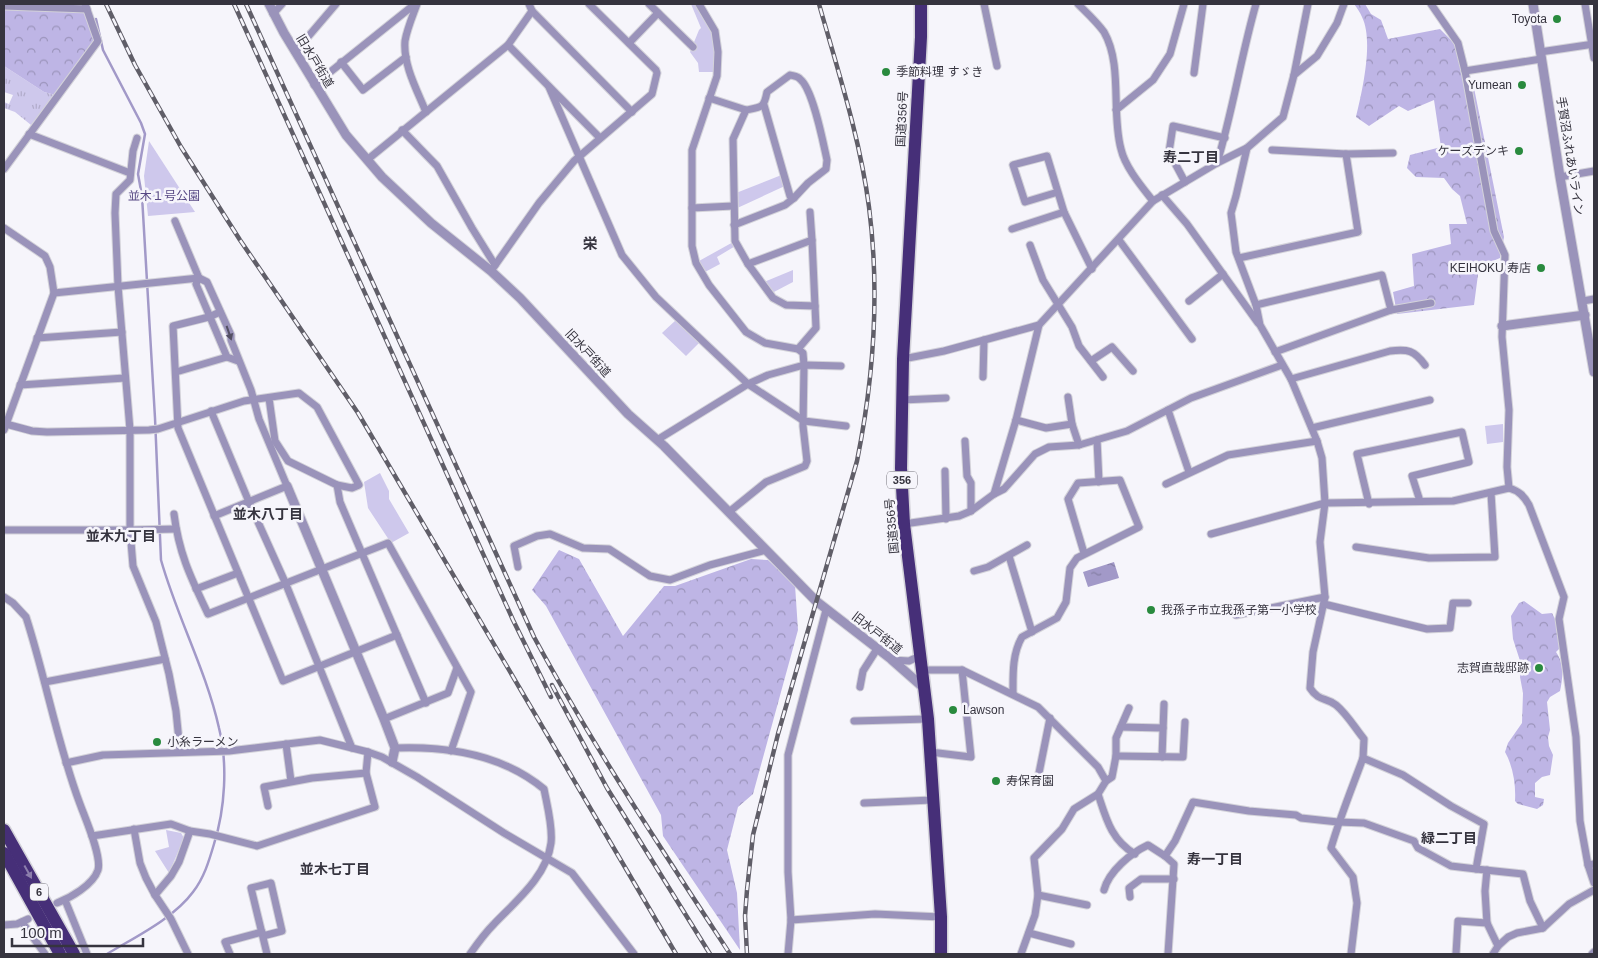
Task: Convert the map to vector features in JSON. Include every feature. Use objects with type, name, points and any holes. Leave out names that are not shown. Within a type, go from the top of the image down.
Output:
[{"type":"highway","name":"国道356号","points":[[921,4],[921,36],[903,359],[901,468],[904,524],[928,719],[941,954]]},
{"type":"highway","name":"6","points":[[4,830],[74,954]]},
{"type":"highway","name":"6","points":[[4,853],[60,954]]},
{"type":"street","name":"旧水戸街道","points":[[269,4],[295,52],[346,136],[366,160],[431,223],[493,268],[628,414],[657,440],[826,610],[925,689]]},
{"type":"street","points":[[273,14],[282,4]]},
{"type":"street","points":[[295,52],[336,4]]},
{"type":"street","points":[[416,4],[406,39],[406,57],[409,70],[426,112]]},
{"type":"street","points":[[314,84],[416,4]]},
{"type":"street","points":[[402,130],[437,166],[493,268],[539,203],[569,167],[652,94],[657,73],[589,4]]},
{"type":"street","points":[[650,4],[693,47]]},
{"type":"street","points":[[700,4],[714,31],[718,52],[717,76],[692,150],[692,246],[696,262],[709,285],[746,332],[765,343],[798,349],[803,353],[804,365],[804,421],[807,461],[805,466],[766,482],[729,512]]},
{"type":"street","points":[[984,4],[997,66]]},
{"type":"street","points":[[1078,4],[1104,33],[1115,64],[1116,110],[1121,150],[1134,176],[1153,201]]},
{"type":"street","points":[[1116,110],[1153,80],[1170,54],[1184,4]]},
{"type":"street","points":[[1194,73],[1203,4]]},
{"type":"street","points":[[1217,163],[1256,4]]},
{"type":"street","points":[[994,494],[1016,420],[1039,324],[1119,240],[1153,201],[1217,163],[1248,148],[1283,117],[1288,104],[1308,4]]},
{"type":"street","points":[[1294,75],[1316,56],[1337,23],[1344,4]]},
{"type":"street","points":[[1431,4],[1458,42],[1494,231],[1505,255],[1502,326],[1509,410],[1507,467],[1509,488]]},
{"type":"street","name":"手賀沼ふれあいライン","points":[[1533,4],[1560,177],[1594,372]]},
{"type":"street","points":[[1586,4],[1594,58]]},
{"type":"street","points":[[4,6],[86,6],[98,41],[4,168]]},
{"type":"street","points":[[366,160],[508,45],[531,8],[632,112]]},
{"type":"street","points":[[629,43],[658,13]]},
{"type":"street","points":[[1465,71],[1593,44]]},
{"type":"street","points":[[508,45],[600,138]]},
{"type":"street","points":[[341,62],[363,90],[406,57]]},
{"type":"street","points":[[734,225],[785,205],[794,198],[808,183],[826,169],[827,160],[811,98],[805,84],[799,77],[790,75],[766,92],[764,104],[790,196],[794,198]]},
{"type":"street","points":[[549,87],[622,255],[656,297],[748,384],[804,421],[846,426]]},
{"type":"street","points":[[708,98],[746,110],[762,107],[764,104]]},
{"type":"street","points":[[746,110],[732,139],[735,241],[748,264],[773,298],[786,305],[815,306]]},
{"type":"street","points":[[1186,182],[1168,152],[1173,126],[1224,138]]},
{"type":"street","points":[[29,134],[130,173]]},
{"type":"street","points":[[137,138],[130,180],[116,194],[115,213],[118,286],[130,430],[130,530],[133,566],[156,622],[165,659],[176,711],[180,752]]},
{"type":"street","points":[[1248,148],[1231,213],[1236,252],[1256,306],[1260,325]]},
{"type":"street","points":[[1272,150],[1346,154],[1393,153]]},
{"type":"street","points":[[1239,258],[1358,232],[1346,154]]},
{"type":"street","points":[[1058,192],[1025,202],[1013,165],[1047,156],[1058,192],[1064,212],[1092,269]]},
{"type":"street","points":[[1560,177],[1594,171]]},
{"type":"street","points":[[1162,195],[1187,224],[1260,325],[1292,379],[1322,458],[1325,503],[1320,542],[1325,601],[1313,652],[1310,688],[1320,699],[1334,704],[1354,724],[1364,739],[1362,758],[1353,787],[1338,822],[1331,848],[1353,877],[1356,889],[1357,903],[1351,954]]},
{"type":"street","points":[[692,208],[733,206]]},
{"type":"street","points":[[798,349],[816,328],[810,212]]},
{"type":"street","points":[[1012,229],[1064,212]]},
{"type":"street","points":[[175,222],[199,278],[196,284],[226,357]]},
{"type":"street","points":[[4,228],[45,256],[51,273],[54,293],[5,427],[47,432],[158,429],[211,411],[252,400],[299,393],[317,407],[359,485],[352,488],[337,485],[288,462],[275,441],[269,398]]},
{"type":"street","points":[[748,264],[812,240]]},
{"type":"street","points":[[1119,240],[1192,339]]},
{"type":"street","points":[[1030,245],[1043,280],[1072,327],[1079,346],[1103,377]]},
{"type":"street","points":[[1189,301],[1223,274]]},
{"type":"street","points":[[1256,306],[1382,275],[1391,310]]},
{"type":"street","points":[[54,293],[199,278],[207,282],[231,335],[231,340],[252,400],[384,719],[395,748],[392,762]]},
{"type":"street","points":[[1583,301],[1594,299]]},
{"type":"street","points":[[1275,352],[1391,310],[1431,302]]},
{"type":"street","points":[[220,312],[209,317],[173,326],[178,428],[283,681],[397,634]]},
{"type":"street","points":[[1502,326],[1584,315]]},
{"type":"street","points":[[903,359],[984,340],[1039,324]]},
{"type":"street","points":[[37,338],[122,332]]},
{"type":"street","points":[[983,377],[984,340]]},
{"type":"street","points":[[1092,362],[1112,347],[1133,371]]},
{"type":"street","points":[[1292,379],[1390,351],[1404,350],[1417,354],[1425,365]]},
{"type":"street","points":[[176,372],[226,357],[238,361]]},
{"type":"street","points":[[657,440],[748,384],[768,374],[804,365],[841,366]]},
{"type":"street","points":[[904,524],[946,519],[970,511],[1004,489],[1035,454],[1049,447],[1079,445],[1127,431],[1191,398],[1282,365]]},
{"type":"street","points":[[20,385],[125,378]]},
{"type":"street","points":[[1068,397],[1072,424],[1079,445]]},
{"type":"street","points":[[902,400],[946,398]]},
{"type":"street","points":[[1312,428],[1430,400]]},
{"type":"street","points":[[1168,410],[1189,472]]},
{"type":"street","points":[[211,411],[352,748]]},
{"type":"street","points":[[1016,420],[1046,428],[1072,424]]},
{"type":"street","points":[[1369,504],[1357,454],[1462,432],[1469,462],[1412,476],[1420,501]]},
{"type":"street","points":[[1097,440],[1099,482]]},
{"type":"street","points":[[965,441],[967,476],[971,483],[970,511]]},
{"type":"street","points":[[1166,484],[1228,454],[1317,441]]},
{"type":"street","points":[[945,470],[946,519]]},
{"type":"street","points":[[1012,694],[1013,670],[1022,637],[1058,618],[1066,602],[1070,568],[1077,558],[1140,526],[1120,480],[1078,483],[1068,499],[1084,553]]},
{"type":"street","points":[[337,485],[340,502],[426,702]]},
{"type":"street","points":[[214,516],[287,486]]},
{"type":"street","points":[[1211,534],[1325,503],[1369,504],[1453,501],[1509,488],[1516,490],[1525,498],[1564,597],[1559,619],[1576,738],[1580,821],[1594,883]]},
{"type":"street","points":[[1356,547],[1429,558],[1496,557],[1491,493]]},
{"type":"street","points":[[174,514],[181,552],[208,614],[284,582],[388,543],[471,692],[451,750]]},
{"type":"street","points":[[4,530],[176,529]]},
{"type":"street","points":[[518,567],[514,546],[544,534],[556,536],[582,548],[609,549],[650,576],[670,580],[766,550]]},
{"type":"street","points":[[974,571],[1009,556],[1027,545]]},
{"type":"street","points":[[1009,556],[1032,632]]},
{"type":"street","points":[[196,589],[238,573]]},
{"type":"street","points":[[4,597],[14,603],[26,617],[66,763],[92,836],[97,856],[98,870],[82,889],[57,903]]},
{"type":"street","points":[[1236,615],[1325,601],[1427,629],[1450,628],[1453,603],[1468,603]]},
{"type":"street","points":[[788,954],[791,920],[788,872],[788,755],[826,610]]},
{"type":"street","points":[[860,688],[863,671],[877,649]]},
{"type":"street","points":[[891,660],[909,660],[920,656]]},
{"type":"street","points":[[45,682],[165,659]]},
{"type":"street","points":[[384,719],[448,693],[457,668]]},
{"type":"street","points":[[923,670],[962,670],[1038,707],[1098,767],[1106,781]]},
{"type":"street","points":[[930,752],[971,757],[962,670]]},
{"type":"street","points":[[1162,757],[1164,704]]},
{"type":"street","points":[[1021,954],[1029,933],[1038,896],[1034,858],[1062,829],[1074,809],[1098,794],[1106,781],[1112,777],[1116,756],[1116,738],[1129,708]]},
{"type":"street","points":[[1038,778],[1050,718]]},
{"type":"street","points":[[854,721],[928,719]]},
{"type":"street","points":[[1116,756],[1183,757],[1185,722]]},
{"type":"street","points":[[1121,727],[1163,728]]},
{"type":"street","points":[[66,763],[103,754],[229,751],[320,740],[368,752],[392,762],[504,833],[572,873],[634,954]]},
{"type":"street","points":[[286,744],[291,781]]},
{"type":"street","points":[[395,748],[451,750],[476,754],[511,768],[544,789],[551,842],[547,858],[536,877],[521,896],[493,924],[470,954]]},
{"type":"street","points":[[92,836],[171,824],[190,832],[210,834],[257,846],[375,807],[366,773],[368,752]]},
{"type":"street","points":[[1362,758],[1403,775],[1451,806],[1484,824],[1476,869]]},
{"type":"street","points":[[268,806],[264,787],[291,781],[366,773]]},
{"type":"street","points":[[1098,794],[1112,832],[1128,850],[1135,854]]},
{"type":"street","points":[[864,803],[932,800]]},
{"type":"street","points":[[1165,856],[1175,841],[1193,802],[1338,822],[1364,823],[1414,841],[1418,848],[1452,866],[1523,874],[1530,901],[1543,928]]},
{"type":"street","points":[[134,829],[140,863],[154,895],[171,919],[188,954]]},
{"type":"street","points":[[154,895],[171,876],[179,862],[190,832]]},
{"type":"street","points":[[1104,890],[1107,880],[1124,861],[1148,845],[1174,864],[1168,954]]},
{"type":"street","points":[[1487,870],[1485,891],[1487,923],[1498,946]]},
{"type":"street","points":[[1130,897],[1129,888],[1141,879],[1174,879]]},
{"type":"street","points":[[230,954],[225,942],[262,934],[282,931],[271,883],[251,888],[262,934],[267,954]]},
{"type":"street","points":[[1494,954],[1498,946],[1508,937],[1517,933],[1543,928],[1569,904],[1594,890]]},
{"type":"street","points":[[1038,896],[1087,905]]},
{"type":"street","points":[[65,900],[87,954]]},
{"type":"street","points":[[791,920],[875,914],[940,916]]},
{"type":"street","points":[[4,925],[17,924],[25,920],[45,954]]},
{"type":"street","points":[[1456,954],[1458,921],[1487,923]]},
{"type":"street","points":[[1029,933],[1071,944]]},
{"type":"green space","points":[[691,4],[699,4],[715,31],[718,72],[699,72],[698,63],[690,52],[701,28]]},
{"type":"green space","points":[[1354,4],[1365,4],[1371,14],[1381,20],[1388,39],[1440,29],[1453,42],[1473,83],[1504,237],[1500,258],[1479,267],[1474,305],[1397,314],[1393,292],[1414,286],[1412,254],[1451,244],[1449,224],[1467,224],[1460,196],[1444,178],[1416,177],[1407,168],[1410,155],[1441,147],[1434,100],[1408,111],[1399,106],[1369,126],[1356,117],[1366,67],[1367,39],[1362,17]]},
{"type":"green space","points":[[4,9],[84,11],[91,27],[94,43],[55,95],[44,92],[4,66]]},
{"type":"green space","points":[[4,66],[44,92],[55,95],[31,125],[15,112],[4,108],[4,102],[9,104],[13,95],[4,92]]},
{"type":"green space","name":"並木１号公園","points":[[149,141],[195,212],[148,216],[144,176]]},
{"type":"green space","points":[[784,174],[787,185],[733,210],[736,193]]},
{"type":"green space","points":[[735,241],[737,245],[717,257],[720,264],[705,272],[699,261]]},
{"type":"green space","points":[[793,270],[793,282],[772,293],[764,282]]},
{"type":"green space","points":[[676,320],[699,343],[686,356],[662,333]]},
{"type":"green space","points":[[1503,424],[1503,442],[1487,444],[1485,426]]},
{"type":"green space","points":[[380,473],[389,491],[389,499],[409,533],[391,543],[368,508],[364,482]]},
{"type":"green space","points":[[559,550],[579,559],[623,636],[664,586],[675,586],[751,559],[768,560],[795,585],[798,630],[753,794],[738,807],[727,850],[737,893],[740,950],[663,836],[661,815],[546,606],[532,590]]},
{"type":"green space","points":[[1524,601],[1542,614],[1552,613],[1556,621],[1560,648],[1556,652],[1559,656],[1562,671],[1560,691],[1550,697],[1547,702],[1550,730],[1548,737],[1549,746],[1553,755],[1550,775],[1542,777],[1535,783],[1535,797],[1544,799],[1543,805],[1537,809],[1518,804],[1515,801],[1513,776],[1505,752],[1508,743],[1522,723],[1523,693],[1520,677],[1522,667],[1513,639],[1511,616],[1519,603]]},
{"type":"green space","points":[[166,830],[181,833],[184,838],[169,873],[155,851],[169,847]]},
{"type":"water","points":[[1114,562],[1119,578],[1088,587],[1083,572]]},
{"type":"waterway","points":[[96,19],[103,50],[145,134],[138,174],[142,196],[161,560],[207,685],[219,728],[224,756],[221,816],[208,863],[197,887],[175,911],[107,954]]},
{"type":"railway","points":[[106,4],[135,65],[181,147],[240,240],[358,413],[676,954]]},
{"type":"railway","points":[[234,4],[513,620],[551,697]]},
{"type":"railway","points":[[246,4],[534,637],[604,758],[730,954]]},
{"type":"railway","points":[[747,954],[745,916],[753,835],[778,734],[857,461],[868,398],[874,335],[874,271],[865,181],[841,79],[819,4]]},
{"type":"railway","points":[[552,685],[607,788],[710,954]]},
{"type":"place","name":"Toyota","points":[[1557,19]]},
{"type":"place","name":"季節料理 すゞき","points":[[886,72]]},
{"type":"place","name":"Yumean","points":[[1522,85]]},
{"type":"place","name":"ケーズデンキ","points":[[1519,151]]},
{"type":"place","name":"KEIHOKU 寿店","points":[[1541,268]]},
{"type":"place","name":"我孫子市立我孫子第一小学校","points":[[1151,610]]},
{"type":"place","name":"志賀直哉邸跡","points":[[1539,668]]},
{"type":"place","name":"Lawson","points":[[953,710]]},
{"type":"place","name":"小糸ラーメン","points":[[157,742]]},
{"type":"place","name":"寿保育園","points":[[996,781]]},
{"type":"district","name":"寿二丁目","points":[[1191,157]]},
{"type":"district","name":"栄","points":[[590,244]]},
{"type":"district","name":"並木八丁目","points":[[268,514]]},
{"type":"district","name":"並木九丁目","points":[[121,536]]},
{"type":"district","name":"緑二丁目","points":[[1449,838]]},
{"type":"district","name":"寿一丁目","points":[[1215,859]]},
{"type":"district","name":"並木七丁目","points":[[335,869]]}]
